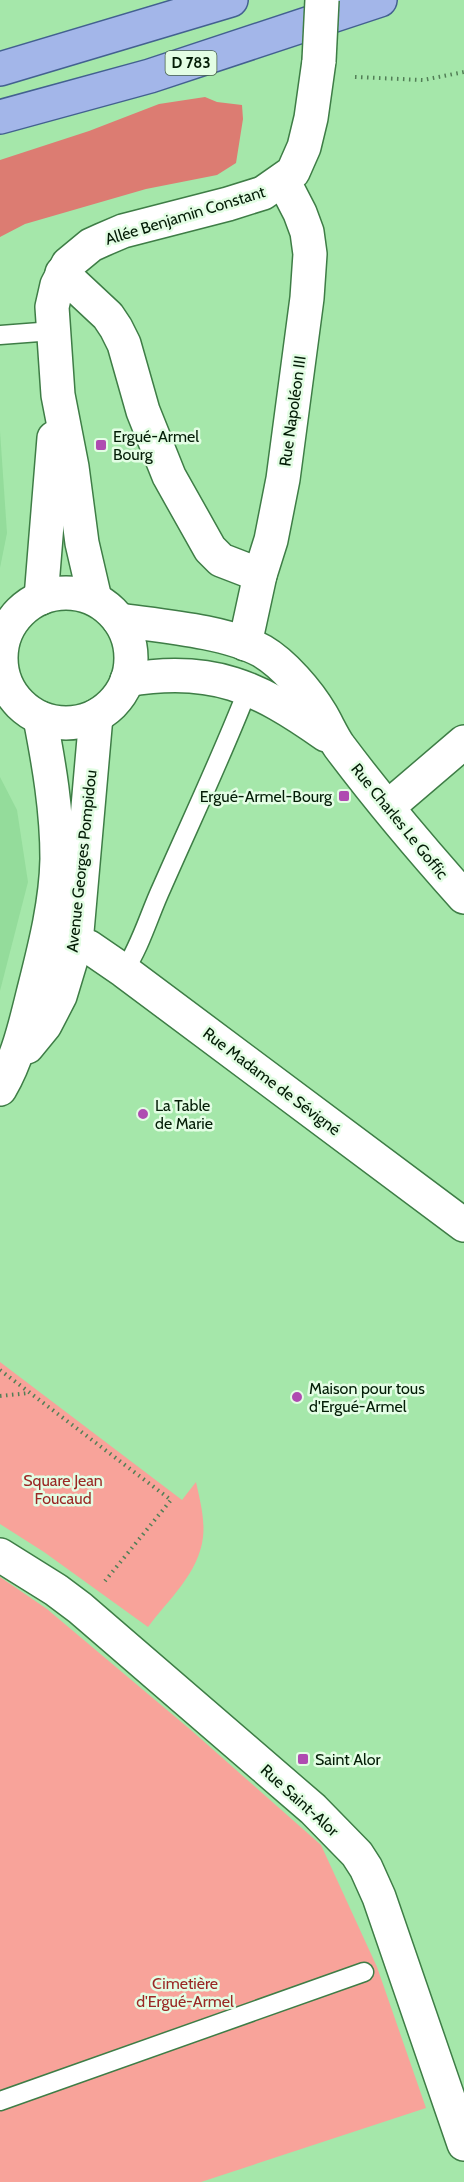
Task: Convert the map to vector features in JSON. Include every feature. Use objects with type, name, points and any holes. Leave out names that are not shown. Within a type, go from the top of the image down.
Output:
[{"type":"main road","points":[[0,69],[231,0]]},
{"type":"main road","name":"D 783","points":[[0,117],[150,76],[380,0]]},
{"type":"street","name":"Allée Benjamin Constant","points":[[95,599],[82,543],[72,467],[58,395],[53,331],[54,297],[62,273],[76,257],[102,240],[150,223],[263,193],[293,172],[301,158],[311,118],[319,61],[322,0]]},
{"type":"street","name":"Rue Napoléon III","points":[[245,644],[260,575],[272,540],[283,479],[310,265],[307,232],[283,180]]},
{"type":"street","points":[[62,273],[103,310],[116,328],[124,344],[143,411],[169,476],[210,549],[221,560],[260,575]]},
{"type":"street","name":"Allée Benjamin Constant","points":[[41,598],[58,395]]},
{"type":"street","points":[[59,593],[77,594],[95,599],[119,620],[128,639],[131,659],[127,680],[119,696],[96,716],[76,722],[61,723],[40,718],[17,700],[4,685],[2,647],[4,628],[22,610],[41,598],[59,593]]},
{"type":"street","name":"Rue Charles Le Goffic","points":[[119,620],[202,632],[245,644],[273,658],[295,679],[320,711],[337,743],[464,897]]},
{"type":"street","name":"Rue Charles Le Goffic","points":[[127,680],[155,675],[202,676],[236,684],[291,711],[337,743]]},
{"type":"street","name":"Avenue Georges Pompidou","points":[[7,1076],[49,1017],[65,982],[76,943],[96,716]]},
{"type":"street","name":"Avenue Georges Pompidou","points":[[7,1076],[44,951],[54,899],[56,832],[52,783],[40,718]]},
{"type":"street","points":[[388,807],[464,742]]},
{"type":"street","points":[[44,951],[76,943],[54,899]]},
{"type":"street","name":"Rue Madame de Sévigné","points":[[76,943],[89,947],[124,971],[464,1225]]},
{"type":"street","name":"Rue Saint-Alor","points":[[0,1555],[56,1590],[105,1628],[313,1809],[357,1854],[378,1897],[464,2144]]},
{"type":"lane","points":[[0,335],[53,331]]},
{"type":"lane","points":[[124,971],[134,957],[156,900],[230,736],[248,689]]},
{"type":"lane","points":[[0,2101],[364,1972]]},
{"type":"path","points":[[348,77],[423,80],[464,72]]},
{"type":"path","points":[[0,1370],[171,1500],[105,1582]]},
{"type":"path","points":[[0,1396],[30,1392]]},
{"type":"shaded area","points":[[205,97],[217,102],[242,105],[243,119],[236,163],[217,175],[146,189],[25,224],[0,237],[0,160],[89,131],[159,104]]},
{"type":"shaded area","points":[[0,431],[7,533],[0,568]]},
{"type":"shaded area","points":[[0,777],[17,810],[28,882],[0,991]]},
{"type":"green space","name":"Square Jean Foucaud","points":[[0,1362],[182,1500],[196,1482],[203,1523],[200,1550],[196,1562],[182,1585],[148,1627],[44,1552],[0,1524]]},
{"type":"green space","name":"Cimetière d'Ergué-Armel","points":[[0,1577],[47,1609],[192,1731],[321,1845],[377,1967],[426,2108],[201,2182],[0,2182]]},
{"type":"place","name":"Ergué-Armel Bourg","points":[[101,445]]},
{"type":"place","name":"Ergué-Armel-Bourg","points":[[344,796]]},
{"type":"place","name":"La Table de Marie","points":[[143,1114]]},
{"type":"place","name":"Maison pour tous d'Ergué-Armel","points":[[297,1397]]},
{"type":"place","name":"Saint Alor","points":[[303,1759]]}]
